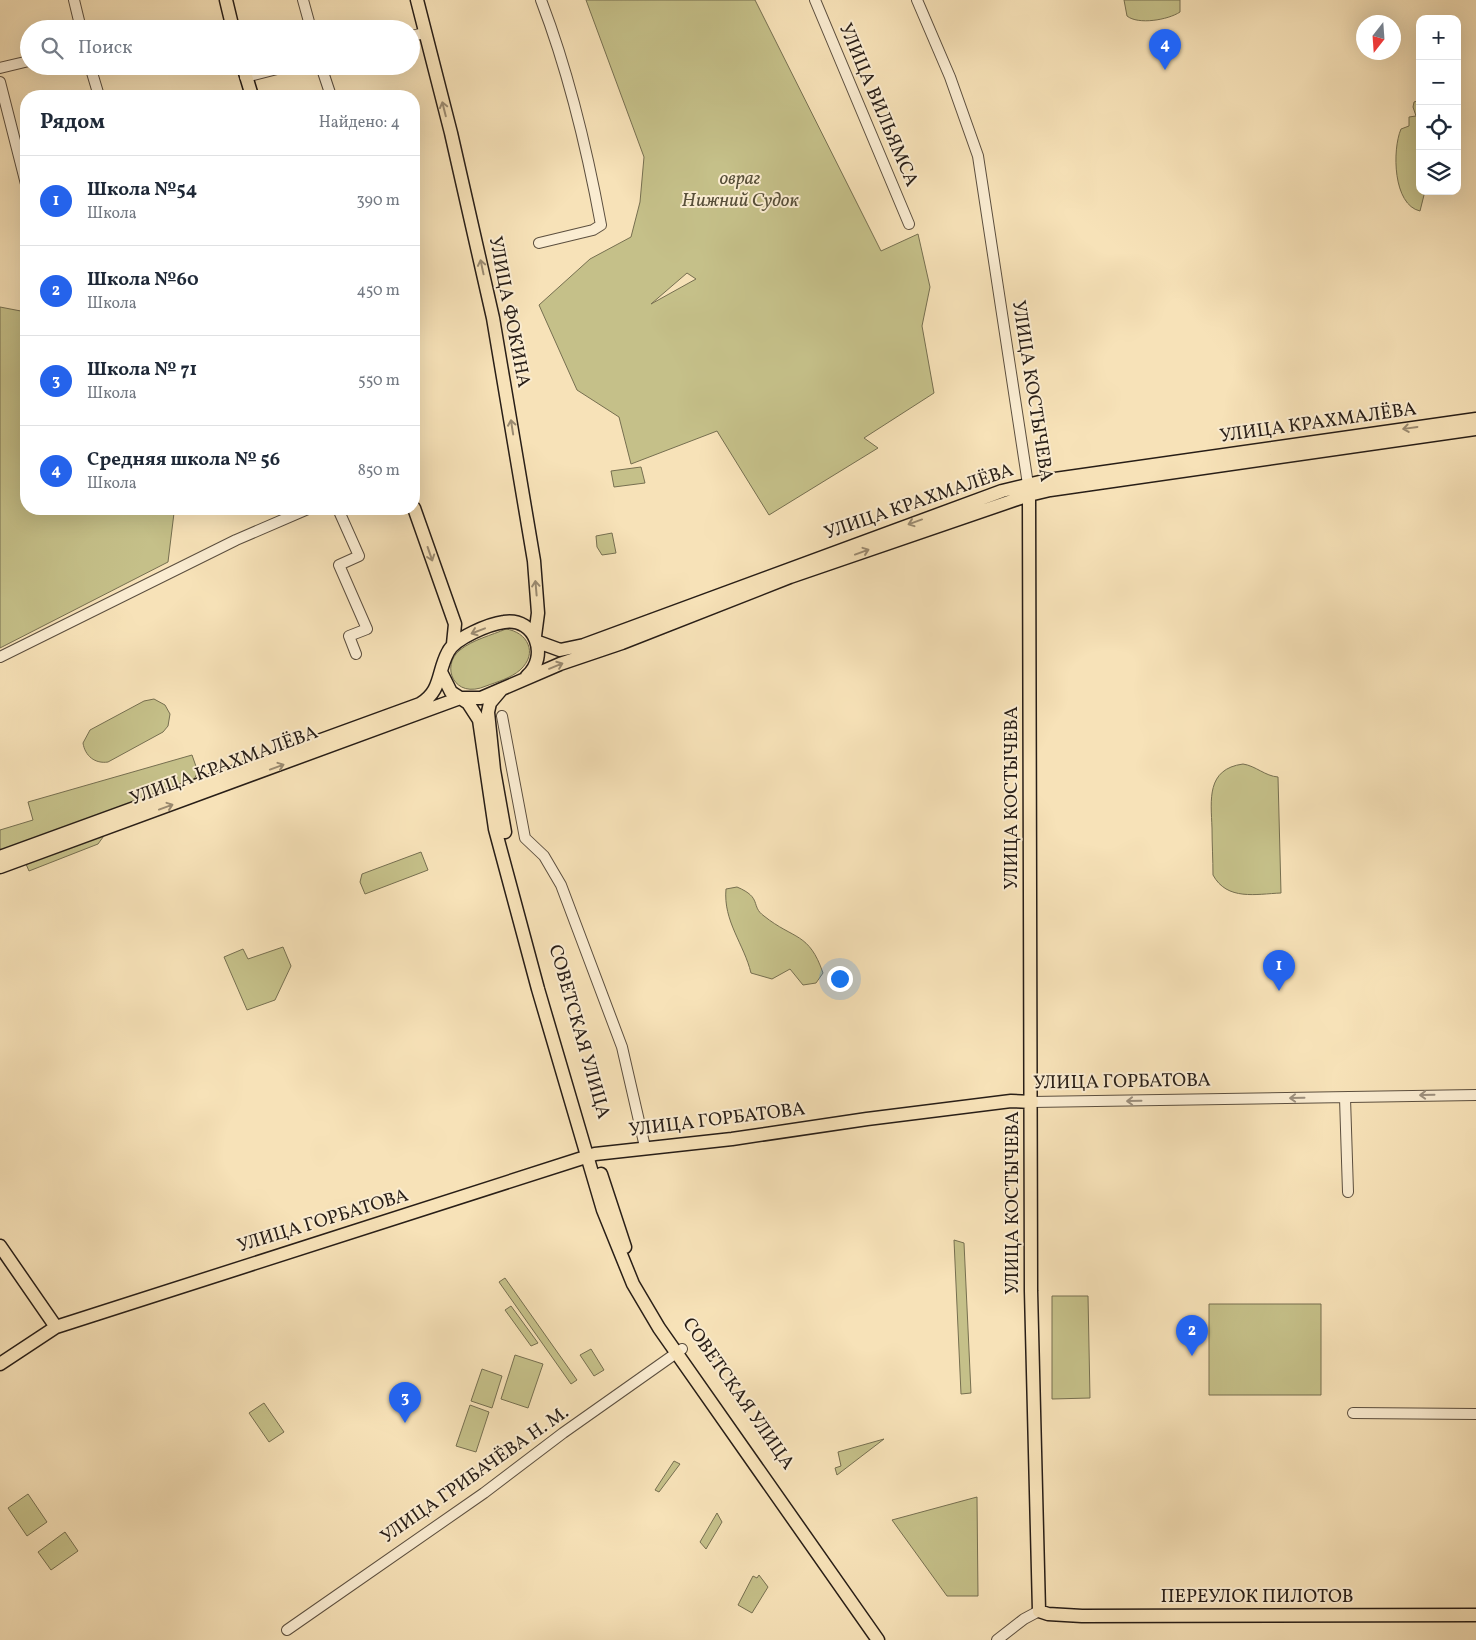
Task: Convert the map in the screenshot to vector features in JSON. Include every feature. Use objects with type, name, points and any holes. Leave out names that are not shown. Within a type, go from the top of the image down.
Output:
[{"type":"main road","points":[[226,0],[231,20]]},
{"type":"main road","name":"УЛИЦА ФОКИНА","points":[[417,0],[451,133],[493,318],[534,561],[538,613],[536,639]]},
{"type":"main road","points":[[245,75],[250,90]]},
{"type":"main road","name":"УЛИЦА КРАХМАЛЁВА","points":[[525,678],[790,577],[1028,490],[1048,480],[1476,419]]},
{"type":"main road","name":"УЛИЦА КРАХМАЛЁВА","points":[[536,639],[560,650],[584,645],[1002,491],[1050,490],[1476,429]]},
{"type":"main road","name":"УЛИЦА КОСТЫЧЕВА","points":[[1028,490],[1032,1102],[1031,1339],[1034,1474],[1038,1511],[1039,1611]]},
{"type":"main road","points":[[3,864],[420,704],[431,697],[448,652],[453,644],[455,624],[416,515]]},
{"type":"main road","points":[[441,672],[451,692],[460,698],[481,698],[525,678],[538,661],[540,651],[536,639],[523,626],[508,622],[472,634],[453,644]]},
{"type":"main road","name":"СОВЕТСКАЯ УЛИЦА","points":[[503,688],[490,703],[488,712],[499,805],[525,912],[591,1155]]},
{"type":"main road","name":"УЛИЦА КРАХМАЛЁВА","points":[[3,864],[460,698]]},
{"type":"main road","name":"СОВЕТСКАЯ УЛИЦА","points":[[460,698],[474,709],[479,720],[490,806],[533,970],[591,1155],[630,1259],[650,1300],[679,1351],[878,1640]]},
{"type":"main road","name":"УЛИЦА ГОРБАТОВА","points":[[0,1364],[56,1327],[591,1155],[732,1138],[867,1118],[1011,1101],[1032,1102]]},
{"type":"main road","points":[[0,1246],[56,1327]]},
{"type":"main road","name":"СОВЕТСКАЯ УЛИЦА","points":[[679,1351],[888,1640]]},
{"type":"main road","name":"ПЕРЕУЛОК ПИЛОТОВ","points":[[1039,1611],[1048,1614],[1082,1616],[1476,1615]]},
{"type":"street","points":[[74,0],[78,20]]},
{"type":"street","points":[[303,0],[309,20]]},
{"type":"street","points":[[539,243],[593,230],[602,225],[590,166],[562,56],[541,0]]},
{"type":"street","name":"УЛИЦА ВИЛЬЯМСА","points":[[815,0],[909,224]]},
{"type":"street","name":"УЛИЦА КОСТЫЧЕВА","points":[[917,0],[959,99],[978,156],[1028,490]]},
{"type":"street","points":[[420,34],[425,33]]},
{"type":"street","points":[[0,68],[20,63]]},
{"type":"street","points":[[93,75],[97,90]]},
{"type":"street","points":[[324,75],[329,90]]},
{"type":"street","points":[[0,82],[20,160]]},
{"type":"street","points":[[0,657],[236,540],[294,515]]},
{"type":"street","points":[[341,515],[358,556],[339,564],[367,629],[349,636],[356,654]]},
{"type":"street","points":[[502,716],[525,838],[544,856],[561,885],[622,1047],[645,1147]]},
{"type":"street","name":"УЛИЦА ГОРБАТОВА","points":[[1032,1102],[1346,1098],[1476,1094]]},
{"type":"street","points":[[1346,1098],[1348,1192]]},
{"type":"street","name":"УЛИЦА ГРИБАЧЁВА Н. М.","points":[[287,1630],[477,1498],[563,1433],[679,1351]]},
{"type":"street","points":[[1353,1414],[1476,1414]]},
{"type":"street","points":[[997,1640],[1024,1619],[1039,1611]]},
{"type":"green space","name":"овраг Нижний Судок","points":[[586,0],[755,0],[881,251],[918,234],[930,287],[922,326],[934,393],[864,438],[878,448],[769,515],[717,431],[631,464],[619,417],[577,390],[539,305],[590,259],[631,237],[640,202],[644,157]],"holes":[[[687,273],[696,279],[651,304]]]},
{"type":"green space","points":[[1124,0],[1180,0],[1180,12],[1161,19],[1145,21],[1132,19],[1127,16]]},
{"type":"green space","points":[[1416,101],[1416,116],[1413,107]]},
{"type":"green space","points":[[1416,116],[1416,195],[1424,195],[1420,211],[1411,207],[1404,199],[1397,176],[1396,150],[1398,138],[1401,129],[1409,126],[1409,117]]},
{"type":"green space","points":[[0,307],[20,311],[20,515],[174,515],[168,562],[0,648]]},
{"type":"green space","points":[[641,467],[645,483],[614,487],[611,471]]},
{"type":"green space","points":[[612,533],[616,553],[602,555],[597,547],[596,536]]},
{"type":"green space","points":[[506,629],[520,634],[528,644],[529,657],[520,670],[504,680],[475,689],[466,689],[458,685],[453,679],[451,664],[460,650],[470,643]]},
{"type":"green space","points":[[154,699],[165,705],[170,714],[168,726],[163,732],[108,762],[99,762],[88,755],[83,743],[90,730],[144,701]]},
{"type":"green space","points":[[192,755],[198,772],[192,783],[4,850],[0,849],[0,830],[33,820],[28,802]]},
{"type":"green space","points":[[1243,764],[1278,777],[1281,893],[1252,895],[1234,892],[1226,889],[1213,875],[1211,807],[1213,787],[1222,772]]},
{"type":"green space","points":[[106,833],[98,844],[29,871],[26,864]]},
{"type":"green space","points":[[421,852],[428,870],[365,894],[360,882],[362,874]]},
{"type":"green space","points":[[737,887],[753,898],[764,916],[800,938],[812,950],[823,973],[816,983],[803,985],[790,969],[772,979],[751,973],[731,922],[726,901],[726,889]]},
{"type":"green space","points":[[283,947],[291,966],[275,1000],[247,1010],[224,957],[243,949],[248,959]]},
{"type":"green space","points":[[954,1240],[964,1243],[971,1393],[961,1394]]},
{"type":"green space","points":[[505,1278],[577,1380],[571,1384],[499,1282]]},
{"type":"green space","points":[[1052,1296],[1088,1296],[1090,1398],[1052,1399]]},
{"type":"green space","points":[[1209,1304],[1321,1304],[1321,1395],[1209,1395]]},
{"type":"green space","points":[[511,1306],[538,1343],[531,1346],[505,1310]]},
{"type":"green space","points":[[591,1349],[604,1370],[594,1376],[580,1355]]},
{"type":"green space","points":[[515,1355],[543,1364],[528,1408],[501,1399]]},
{"type":"green space","points":[[482,1369],[502,1376],[492,1408],[471,1401]]},
{"type":"green space","points":[[264,1403],[284,1432],[269,1442],[249,1413]]},
{"type":"green space","points":[[470,1405],[489,1412],[476,1452],[456,1446]]},
{"type":"green space","points":[[884,1439],[837,1475],[835,1468],[841,1466],[838,1452]]},
{"type":"green space","points":[[674,1461],[680,1464],[659,1492],[655,1490]]},
{"type":"green space","points":[[28,1494],[47,1522],[27,1536],[8,1508]]},
{"type":"green space","points":[[977,1497],[978,1596],[947,1596],[892,1520]]},
{"type":"green space","points":[[717,1513],[722,1522],[706,1549],[700,1542]]},
{"type":"green space","points":[[65,1532],[78,1551],[51,1570],[38,1552]]},
{"type":"green space","points":[[759,1575],[768,1587],[752,1613],[738,1605],[753,1576],[757,1578]]},
{"type":"place","name":"Средняя школа № 56","points":[[1165,70]]},
{"type":"place","name":"Школа №54","points":[[1279,991]]},
{"type":"place","name":"Школа №60","points":[[1192,1356]]},
{"type":"place","name":"Школа № 71","points":[[405,1423]]}]
